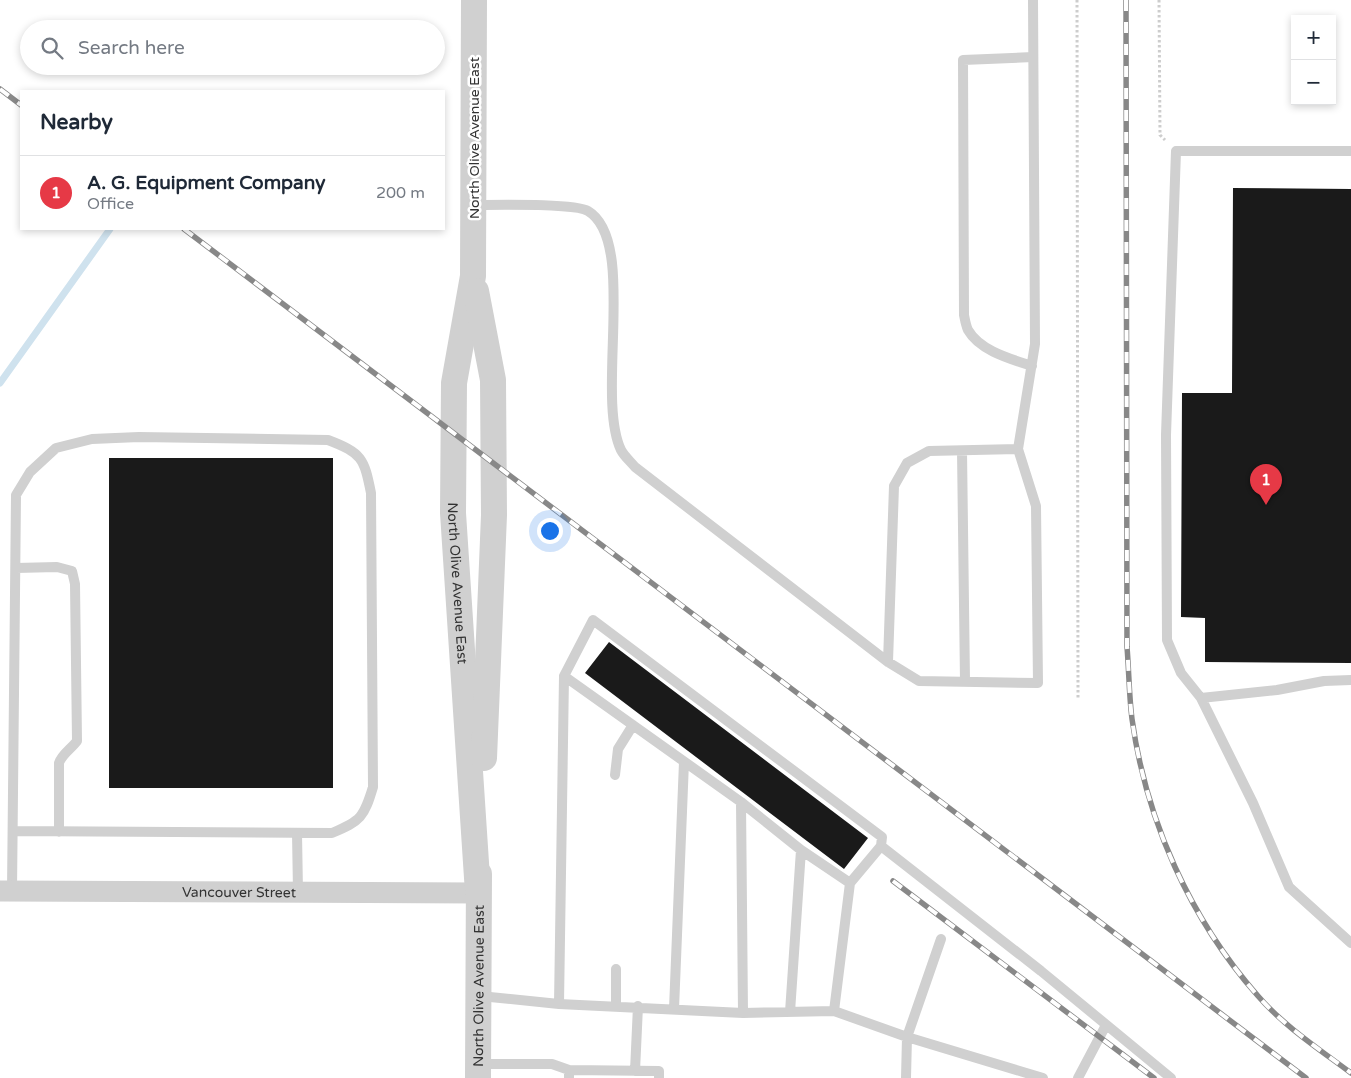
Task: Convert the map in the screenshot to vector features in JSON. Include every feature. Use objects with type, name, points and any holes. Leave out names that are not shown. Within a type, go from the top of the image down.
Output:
[{"type":"street","name":"North Olive Avenue East","points":[[474,0],[474,276],[493,380],[494,515],[478,892],[478,1071]]},
{"type":"street","name":"North Olive Avenue East","points":[[474,276],[454,383],[453,513],[478,892]]},
{"type":"street","name":"Vancouver Street","points":[[6,891],[478,892]]},
{"type":"lane","points":[[474,205],[564,207],[587,210],[603,226],[613,263],[612,403],[615,428],[621,450],[635,467],[888,662],[919,681],[1038,683],[1036,506],[1018,449],[1035,344],[1033,0]]},
{"type":"lane","points":[[1032,366],[1005,358],[981,343],[969,331],[964,315],[963,60],[1033,56]]},
{"type":"lane","points":[[1351,151],[1176,151],[1166,426],[1167,640],[1181,674],[1201,698],[1253,803],[1289,887],[1351,943]]},
{"type":"lane","points":[[6,891],[13,832],[16,495],[30,472],[56,448],[92,439],[328,440],[351,449],[365,464],[371,494],[373,787],[368,805],[357,823],[332,834],[13,832]]},
{"type":"lane","points":[[888,662],[894,486],[907,464],[929,451],[1018,449]]},
{"type":"lane","points":[[962,451],[965,681]]},
{"type":"lane","points":[[16,568],[57,567],[72,572],[75,584],[76,741],[70,751],[62,756],[59,762],[59,832]]},
{"type":"lane","points":[[559,1004],[564,676],[593,620],[882,837],[881,846],[850,884],[834,1011]]},
{"type":"lane","points":[[564,676],[742,802],[801,850],[850,884]]},
{"type":"lane","points":[[1201,698],[1277,690],[1324,681],[1351,680]]},
{"type":"lane","points":[[615,775],[618,749],[633,726]]},
{"type":"lane","points":[[674,1009],[684,762]]},
{"type":"lane","points":[[742,802],[743,1013]]},
{"type":"lane","points":[[297,834],[298,892]]},
{"type":"lane","points":[[881,846],[1106,1024],[1171,1078]]},
{"type":"lane","points":[[790,1012],[801,850]]},
{"type":"lane","points":[[906,1078],[907,1037],[941,939]]},
{"type":"lane","points":[[616,969],[616,1007]]},
{"type":"lane","points":[[478,996],[559,1004],[616,1007],[638,1006],[743,1013],[834,1011],[907,1037],[1043,1078]]},
{"type":"lane","points":[[635,1071],[638,1006]]},
{"type":"lane","points":[[1078,1078],[1106,1024]]},
{"type":"lane","points":[[478,1071],[552,1064],[569,1074],[612,1074],[635,1071],[659,1075]]},
{"type":"path","points":[[1077,0],[1078,698]]},
{"type":"path","points":[[1159,0],[1160,134],[1176,151]]},
{"type":"building","points":[[1233,188],[1351,189],[1351,663],[1205,662],[1205,618],[1181,617],[1182,393],[1232,393]]},
{"type":"building","points":[[109,458],[333,458],[333,788],[109,788]]},
{"type":"building","points":[[609,642],[868,838],[844,869],[585,673]]},
{"type":"waterway","points":[[0,383],[109,230]]},
{"type":"railway","points":[[1126,0],[1127,647],[1131,710],[1139,757],[1160,831],[1192,901],[1212,934],[1234,966],[1268,1007],[1302,1037],[1351,1073]]},
{"type":"railway","points":[[0,89],[20,104]]},
{"type":"railway","points":[[185,230],[1306,1078]]},
{"type":"railway","points":[[893,881],[1154,1078]]},
{"type":"place","name":"A. G. Equipment Company","points":[[1266,505]]}]
